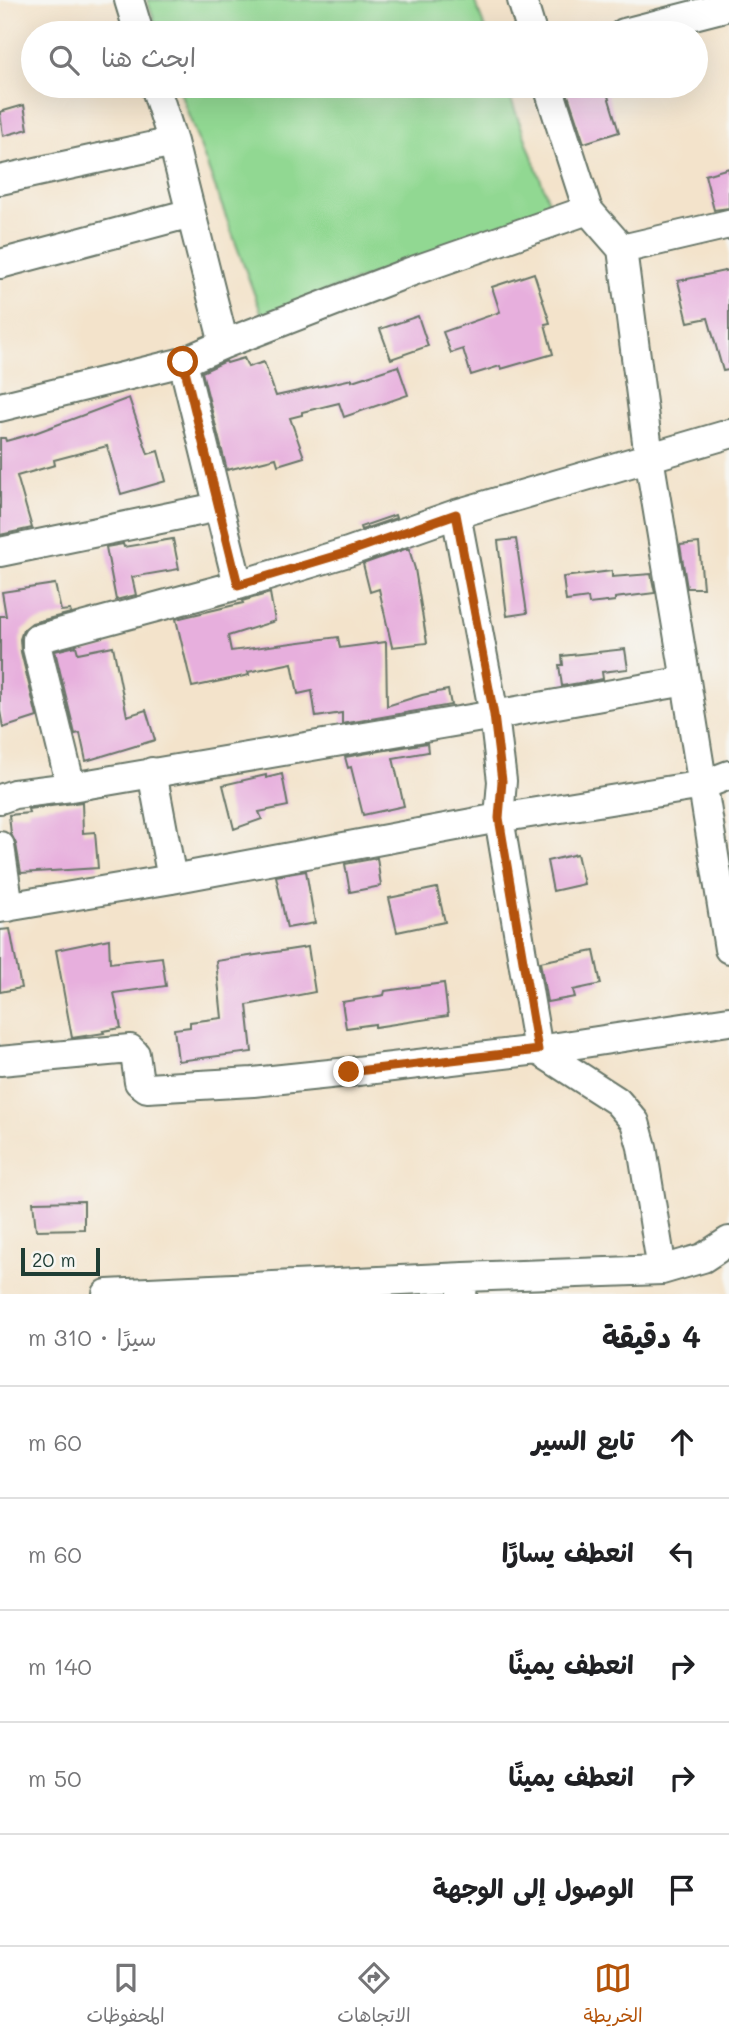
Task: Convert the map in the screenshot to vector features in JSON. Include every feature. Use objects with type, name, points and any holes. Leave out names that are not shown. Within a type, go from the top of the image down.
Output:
[{"type":"street","points":[[129,0],[135,21]]},
{"type":"street","points":[[522,0],[528,21]]},
{"type":"street","points":[[671,21],[729,6]]},
{"type":"street","points":[[159,98],[173,142],[224,344]]},
{"type":"street","points":[[552,98],[588,210],[622,249],[649,457],[729,949]]},
{"type":"street","points":[[0,180],[173,142]]},
{"type":"street","points":[[0,407],[183,362],[410,272],[588,210]]},
{"type":"street","points":[[0,264],[191,213]]},
{"type":"street","points":[[622,249],[729,224]]},
{"type":"street","points":[[183,362],[238,585]]},
{"type":"street","points":[[71,787],[37,639],[238,585],[348,552],[456,514],[729,434]]},
{"type":"street","points":[[0,552],[218,507]]},
{"type":"street","points":[[456,514],[494,715],[502,781],[499,818],[538,1050],[617,1101],[635,1122],[642,1147],[662,1270]]},
{"type":"street","points":[[0,799],[14,793],[71,787],[686,681]]},
{"type":"street","points":[[152,772],[172,879]]},
{"type":"street","points":[[0,846],[5,908],[499,818],[703,785],[729,775]]},
{"type":"street","points":[[0,1062],[130,1049],[135,1054],[139,1082],[147,1088],[253,1082],[538,1050],[729,1021]]},
{"type":"street","points":[[107,1294],[463,1286],[662,1270],[703,1258],[729,1241]]},
{"type":"green space","points":[[147,0],[474,0],[482,21],[155,21]]},
{"type":"green space","points":[[182,98],[510,98],[552,210],[262,315]]},
{"type":"building","points":[[569,98],[609,98],[619,132],[584,143]]},
{"type":"building","points":[[24,105],[28,129],[3,136],[0,112]]},
{"type":"building","points":[[729,168],[729,208],[714,210],[705,175]]},
{"type":"building","points":[[729,270],[729,370],[723,371],[708,318],[688,322],[678,281]]},
{"type":"building","points":[[534,273],[550,323],[545,324],[553,354],[471,375],[463,349],[451,353],[443,332],[500,312],[492,287]]},
{"type":"building","points":[[418,316],[428,346],[391,359],[380,329]]},
{"type":"building","points":[[244,358],[248,367],[264,362],[276,396],[352,381],[398,366],[408,395],[344,417],[339,403],[302,412],[302,415],[290,418],[304,457],[278,465],[276,458],[227,470],[202,372],[226,361],[227,363]]},
{"type":"building","points":[[129,398],[148,454],[158,451],[166,481],[121,494],[107,446],[54,460],[55,465],[17,476],[32,528],[0,535],[0,438],[5,438],[6,441],[35,433]]},
{"type":"building","points":[[395,515],[396,518],[361,530],[360,527]]},
{"type":"building","points":[[173,539],[179,569],[132,577],[136,595],[116,600],[106,547],[123,544],[124,547]]},
{"type":"building","points":[[516,539],[527,613],[507,616],[498,541]]},
{"type":"building","points":[[699,543],[703,588],[687,588],[680,545]]},
{"type":"building","points":[[409,549],[415,569],[427,643],[392,647],[379,589],[370,592],[363,564]]},
{"type":"building","points":[[612,571],[612,577],[651,574],[655,593],[589,604],[588,598],[566,601],[563,577]]},
{"type":"building","points":[[55,584],[61,611],[70,610],[71,613],[32,623],[23,630],[20,639],[37,717],[3,728],[0,711],[0,616],[6,616],[2,592]]},
{"type":"building","points":[[270,593],[275,621],[228,636],[231,651],[338,637],[340,648],[386,642],[387,706],[448,690],[451,705],[342,724],[342,713],[316,717],[312,691],[298,694],[292,663],[192,687],[176,619],[243,603],[242,601]]},
{"type":"building","points":[[76,646],[78,653],[113,646],[127,716],[146,710],[155,740],[86,761],[80,733],[75,734],[55,651]]},
{"type":"building","points":[[625,649],[628,669],[602,672],[603,679],[562,686],[559,665],[563,665],[562,656]]},
{"type":"building","points":[[427,743],[428,752],[393,758],[404,806],[363,815],[351,767],[348,768],[345,757]]},
{"type":"building","points":[[282,774],[288,806],[259,812],[262,819],[234,829],[223,785]]},
{"type":"building","points":[[82,802],[83,833],[95,832],[98,868],[21,873],[9,815],[29,813],[28,809]]},
{"type":"building","points":[[577,854],[584,884],[553,891],[547,861]]},
{"type":"building","points":[[377,858],[381,886],[350,892],[345,864]]},
{"type":"building","points":[[306,871],[315,923],[287,928],[276,876]]},
{"type":"building","points":[[437,888],[445,922],[397,932],[389,898]]},
{"type":"building","points":[[10,929],[21,988],[0,992],[0,930]]},
{"type":"building","points":[[109,939],[110,963],[162,957],[166,986],[114,993],[121,1028],[72,1038],[56,950]]},
{"type":"building","points":[[308,947],[315,992],[247,1005],[252,1052],[178,1061],[174,1029],[190,1027],[190,1022],[222,1018],[216,961]]},
{"type":"building","points":[[594,951],[601,984],[573,990],[575,997],[547,1002],[540,962]]},
{"type":"building","points":[[444,983],[448,1016],[375,1027],[375,1024],[346,1028],[342,1002],[384,995],[385,991]]},
{"type":"building","points":[[84,1201],[84,1229],[36,1230],[33,1202]]},
{"type":"route","points":[[183,362],[238,585],[348,552],[456,514],[494,715],[502,781],[499,818],[538,1050],[349,1072]]}]
